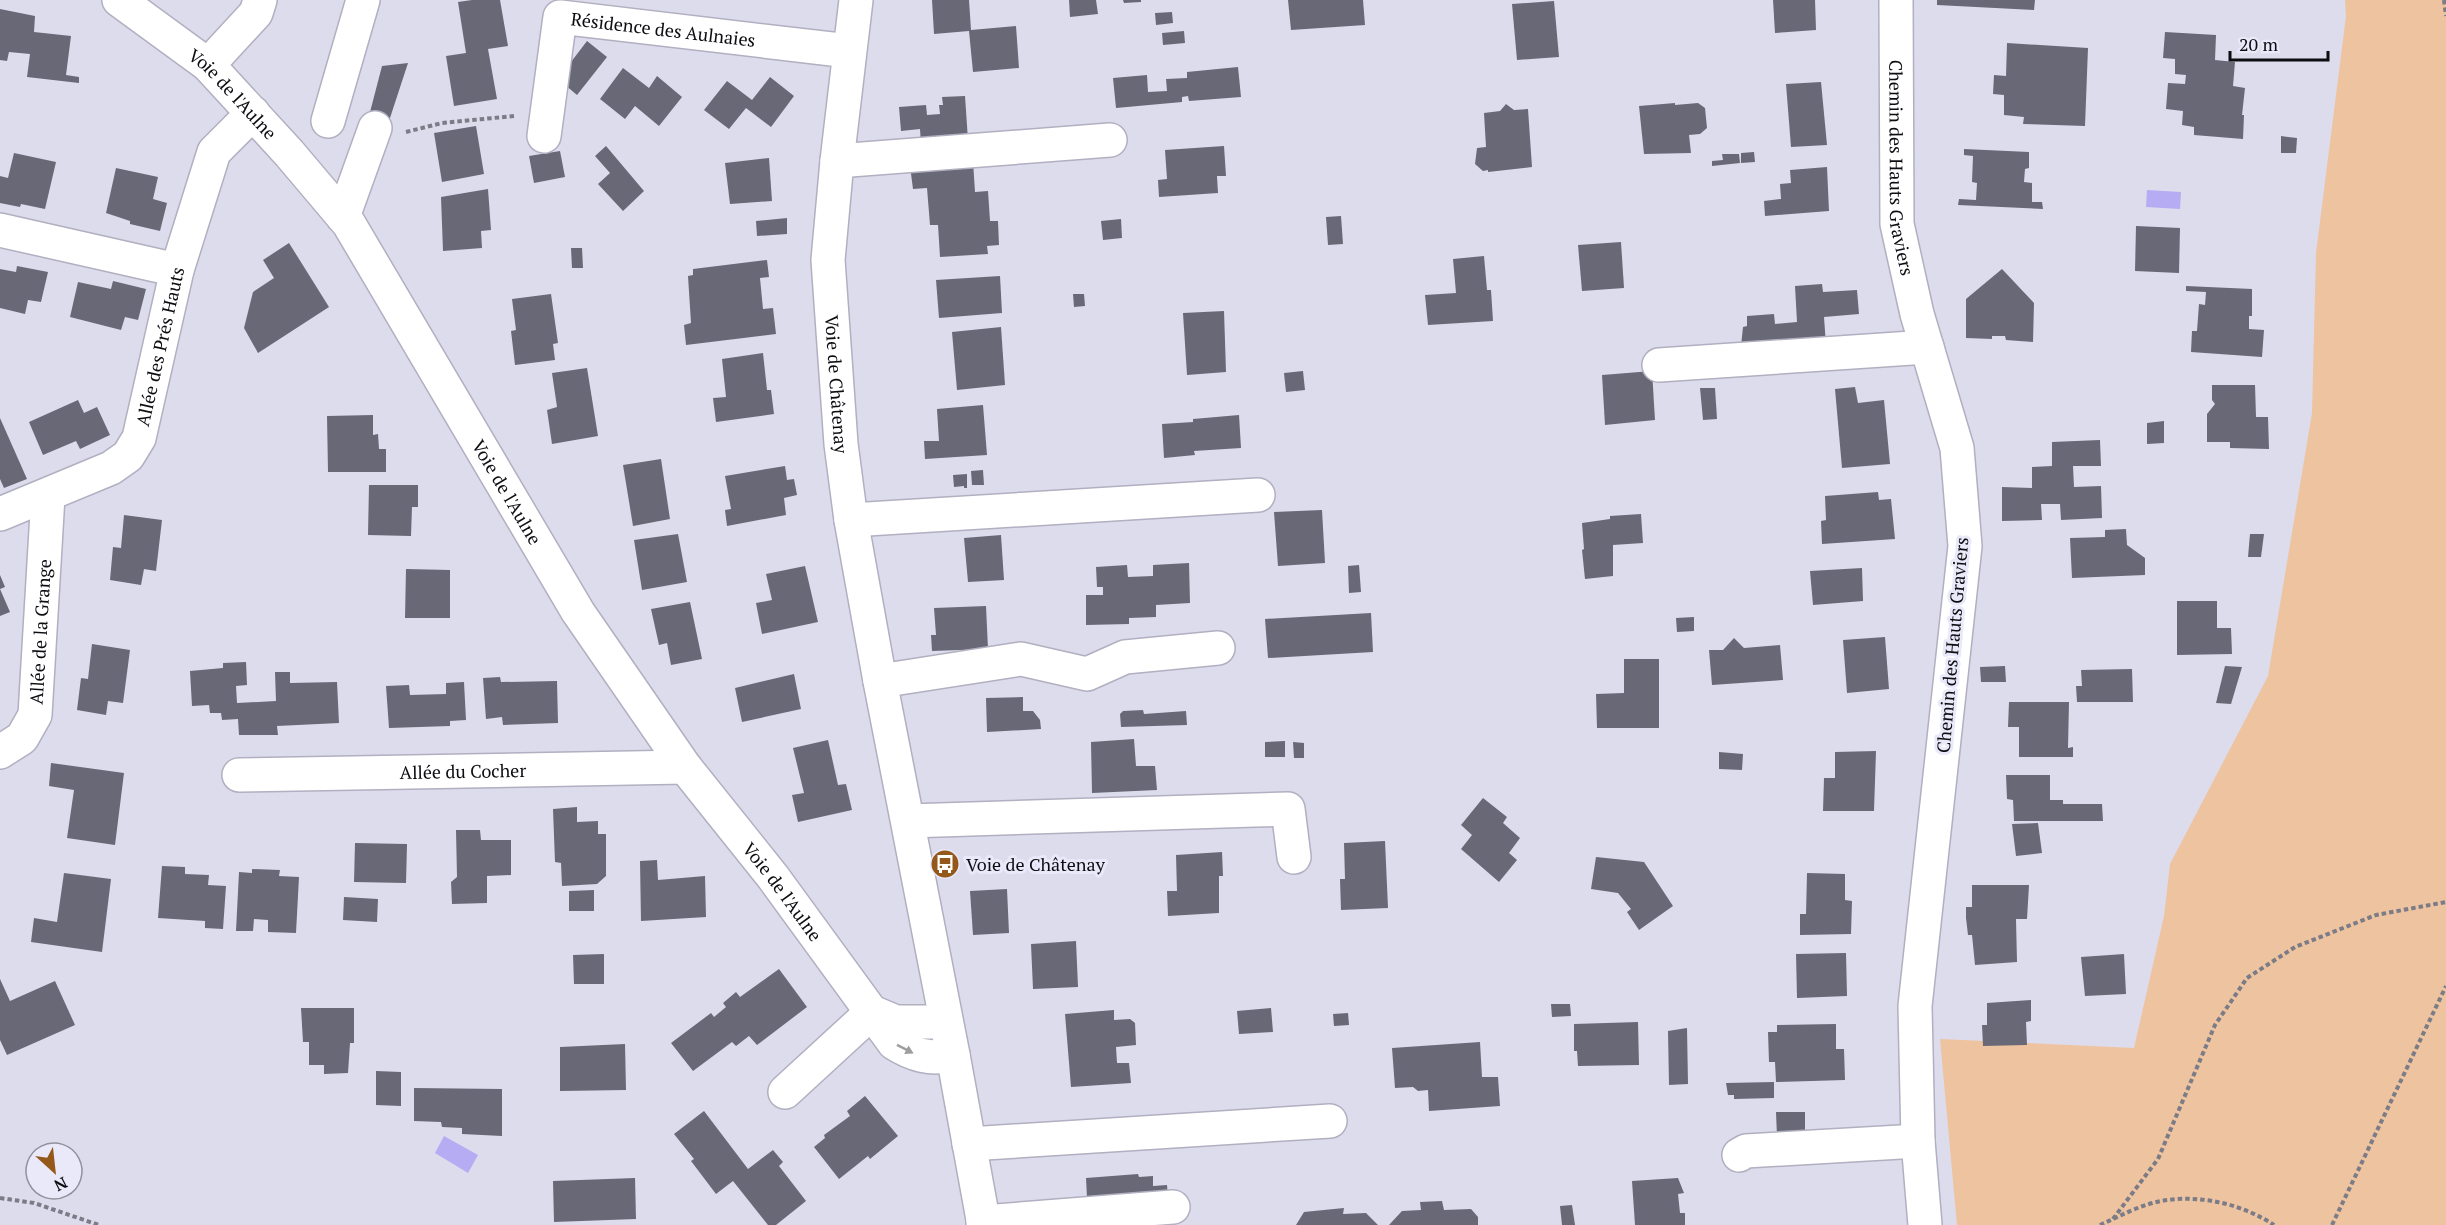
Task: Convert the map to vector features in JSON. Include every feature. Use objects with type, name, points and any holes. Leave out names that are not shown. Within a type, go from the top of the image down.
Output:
[{"type":"street","name":"Voie de l'Aulne","points":[[119,0],[208,65],[344,217],[578,612],[685,768],[773,877],[894,1043],[908,1052],[925,1057],[938,1058],[953,1055]]},
{"type":"street","points":[[208,65],[256,14],[260,0]]},
{"type":"street","points":[[328,121],[363,0]]},
{"type":"street","name":"Voie de Châtenay","points":[[856,0],[828,260],[840,444],[879,681],[908,821],[984,1224]]},
{"type":"street","name":"Chemin des Hauts Graviers","points":[[1896,0],[1897,224],[1917,314],[1957,448],[1965,546],[1915,1005],[1918,1142],[1925,1225]]},
{"type":"street","name":"Résidence des Aulnaies","points":[[546,124],[560,16],[849,51]]},
{"type":"street","name":"Allée des Prés Hauts","points":[[0,514],[111,468],[128,456],[139,438],[177,270],[214,152],[253,113]]},
{"type":"street","points":[[344,217],[387,131]]},
{"type":"street","points":[[837,160],[1110,140]]},
{"type":"street","points":[[0,230],[177,270]]},
{"type":"street","points":[[1659,365],[1927,347]]},
{"type":"street","points":[[851,520],[1258,495]]},
{"type":"street","name":"Allée de la Grange","points":[[0,752],[22,738],[35,715],[48,496]]},
{"type":"street","points":[[879,681],[1021,659],[1087,674],[1125,657],[1218,648]]},
{"type":"street","name":"Allée du Cocher","points":[[239,775],[685,768]]},
{"type":"street","points":[[908,821],[1288,809],[1294,856]]},
{"type":"street","points":[[785,1092],[872,1012],[896,1022],[946,1022]]},
{"type":"street","points":[[969,1144],[1330,1121]]},
{"type":"street","points":[[1739,1155],[1746,1151],[1918,1142]]},
{"type":"street","points":[[984,1224],[1173,1207]]},
{"type":"path","points":[[2444,0],[2446,16]]},
{"type":"path","points":[[387,131],[442,123],[546,124]]},
{"type":"path","points":[[2113,1219],[2158,1159],[2215,1025],[2247,978],[2295,947],[2376,915],[2446,902]]},
{"type":"path","points":[[2332,1225],[2446,986]]},
{"type":"path","points":[[0,1198],[34,1203],[99,1225]]},
{"type":"path","points":[[2100,1225],[2138,1208],[2162,1201],[2182,1200],[2233,1205],[2274,1225]]},
{"type":"shaded area","points":[[2345,0],[2446,0],[2446,1225],[1957,1225],[1940,1039],[2134,1048],[2164,916],[2170,864],[2268,676],[2312,413],[2316,253],[2346,16]]},
{"type":"shaded area","points":[[2147,190],[2181,192],[2180,209],[2146,207]]},
{"type":"shaded area","points":[[444,1136],[478,1155],[468,1173],[435,1153]]},
{"type":"building","points":[[500,0],[508,46],[488,49],[497,99],[454,106],[446,56],[466,53],[458,2]]},
{"type":"building","points":[[932,0],[969,0],[971,30],[1016,26],[1019,68],[973,72],[969,31],[934,34]]},
{"type":"building","points":[[1069,0],[1096,0],[1098,14],[1070,17]]},
{"type":"building","points":[[1123,0],[1141,0],[1141,2],[1124,3]]},
{"type":"building","points":[[1288,0],[1363,0],[1365,25],[1291,30]]},
{"type":"building","points":[[1773,0],[1815,0],[1816,30],[1775,33]]},
{"type":"building","points":[[1937,0],[2035,0],[2034,10],[1937,5]]},
{"type":"building","points":[[1554,1],[1559,57],[1517,60],[1512,4]]},
{"type":"building","points":[[0,9],[35,16],[34,32],[71,36],[66,75],[79,77],[79,83],[27,77],[30,54],[9,52],[7,61],[0,60]]},
{"type":"building","points":[[1172,12],[1173,23],[1156,25],[1155,13]]},
{"type":"building","points":[[1184,31],[1185,43],[1163,45],[1162,33]]},
{"type":"building","points":[[2165,32],[2216,35],[2215,60],[2235,62],[2233,86],[2245,88],[2242,115],[2244,115],[2243,139],[2194,135],[2194,127],[2182,125],[2183,111],[2166,109],[2168,83],[2185,84],[2186,75],[2175,74],[2175,59],[2163,58]]},
{"type":"building","points":[[587,41],[607,57],[577,95],[558,79]]},
{"type":"building","points":[[2007,43],[2088,48],[2085,126],[2023,124],[2024,117],[2004,115],[2004,95],[1993,94],[1994,75],[2006,76]]},
{"type":"building","points":[[408,63],[389,121],[369,116],[382,66]]},
{"type":"building","points":[[1238,67],[1241,97],[1189,101],[1188,96],[1182,97],[1182,102],[1116,108],[1113,78],[1147,75],[1148,92],[1167,91],[1166,79],[1187,78],[1187,72]]},
{"type":"building","points":[[623,68],[649,88],[657,76],[682,97],[659,126],[635,106],[625,119],[600,99]]},
{"type":"building","points":[[770,77],[794,96],[771,127],[746,108],[729,129],[704,110],[727,81],[752,100]]},
{"type":"building","points":[[1821,82],[1827,145],[1791,147],[1786,84]]},
{"type":"building","points":[[965,96],[968,140],[921,144],[920,129],[901,131],[899,107],[926,105],[927,115],[940,114],[939,105],[943,105],[942,97]]},
{"type":"building","points":[[1675,103],[1675,105],[1698,103],[1705,108],[1707,128],[1700,134],[1689,135],[1691,153],[1644,154],[1639,106]]},
{"type":"building","points":[[1506,104],[1514,110],[1528,109],[1532,167],[1483,171],[1475,164],[1477,148],[1486,147],[1484,113],[1500,111]]},
{"type":"building","points":[[476,126],[484,174],[442,182],[434,133]]},
{"type":"building","points":[[2281,136],[2297,138],[2296,153],[2281,153]]},
{"type":"building","points":[[606,146],[644,191],[623,211],[598,184],[610,173],[595,156]]},
{"type":"building","points":[[1224,146],[1226,176],[1217,176],[1218,193],[1159,197],[1158,180],[1167,179],[1165,150]]},
{"type":"building","points":[[1964,149],[2029,152],[2029,168],[2025,169],[2024,182],[2032,183],[2032,202],[2042,202],[2043,209],[1958,205],[1959,199],[1976,200],[1977,183],[1972,182],[1973,156],[1964,155]]},
{"type":"building","points":[[560,151],[565,177],[534,183],[529,156]]},
{"type":"building","points":[[1754,152],[1755,162],[1741,163],[1741,153]]},
{"type":"building","points":[[14,153],[56,162],[45,209],[0,203],[0,176],[8,178]]},
{"type":"building","points":[[1722,154],[1739,154],[1740,163],[1712,166],[1712,161],[1723,160]]},
{"type":"building","points":[[769,158],[772,201],[730,204],[725,163]]},
{"type":"building","points":[[973,161],[975,192],[988,191],[990,221],[998,221],[999,245],[987,246],[988,254],[940,257],[938,225],[930,225],[927,188],[913,189],[910,166]]},
{"type":"building","points":[[1827,167],[1829,211],[1765,216],[1764,201],[1781,199],[1780,184],[1791,183],[1790,170]]},
{"type":"building","points":[[116,168],[158,177],[153,199],[167,203],[160,231],[130,224],[130,221],[106,213]]},
{"type":"building","points":[[488,189],[491,230],[481,231],[482,248],[443,251],[441,197]]},
{"type":"building","points":[[1341,216],[1343,244],[1328,245],[1326,217]]},
{"type":"building","points":[[787,218],[787,234],[757,236],[756,221]]},
{"type":"building","points":[[1121,219],[1122,238],[1103,240],[1101,221]]},
{"type":"building","points":[[2136,226],[2180,228],[2179,273],[2135,271]]},
{"type":"building","points":[[1621,242],[1624,288],[1582,291],[1578,245]]},
{"type":"building","points":[[289,243],[329,307],[258,353],[244,328],[253,292],[274,278],[263,260]]},
{"type":"building","points":[[571,248],[582,248],[583,268],[572,268]]},
{"type":"building","points":[[1484,256],[1487,290],[1491,290],[1493,321],[1428,325],[1425,295],[1456,293],[1453,259]]},
{"type":"building","points":[[767,260],[769,277],[760,278],[763,309],[773,308],[776,334],[686,345],[684,325],[691,323],[688,276],[693,275],[693,269]]},
{"type":"building","points":[[17,266],[48,272],[41,302],[28,300],[25,314],[0,308],[0,269],[16,272]]},
{"type":"building","points":[[2002,269],[2034,303],[2033,342],[2006,340],[2005,336],[1992,336],[1992,339],[1966,338],[1966,299]]},
{"type":"building","points":[[1000,276],[1002,313],[939,318],[936,280]]},
{"type":"building","points":[[113,281],[146,289],[138,320],[125,317],[121,330],[70,317],[78,282],[111,289]]},
{"type":"building","points":[[1822,284],[1823,292],[1857,290],[1859,314],[1824,317],[1826,345],[1741,346],[1743,327],[1747,326],[1747,316],[1774,314],[1775,324],[1797,322],[1795,286]]},
{"type":"building","points":[[2186,286],[2252,289],[2252,316],[2249,316],[2249,329],[2264,330],[2262,357],[2191,352],[2192,331],[2197,331],[2199,304],[2205,305],[2206,292],[2186,291]]},
{"type":"building","points":[[551,294],[558,343],[553,344],[555,360],[515,365],[511,331],[516,330],[512,299]]},
{"type":"building","points":[[1073,294],[1084,294],[1085,306],[1074,307]]},
{"type":"building","points":[[1224,311],[1226,372],[1187,375],[1183,313]]},
{"type":"building","points":[[1001,327],[1005,385],[957,390],[952,332]]},
{"type":"building","points":[[763,353],[767,390],[771,390],[774,414],[716,422],[713,398],[726,397],[722,359]]},
{"type":"building","points":[[587,368],[598,436],[552,444],[547,410],[557,407],[552,373]]},
{"type":"building","points":[[1303,371],[1305,390],[1286,392],[1284,373]]},
{"type":"building","points":[[1652,371],[1655,420],[1605,425],[1602,375]]},
{"type":"building","points":[[2212,385],[2255,385],[2256,417],[2268,417],[2269,449],[2230,448],[2230,442],[2207,442],[2207,414],[2215,404],[2212,400]]},
{"type":"building","points":[[1855,387],[1858,403],[1884,400],[1890,464],[1842,468],[1835,389]]},
{"type":"building","points":[[1700,388],[1715,388],[1717,419],[1703,420]]},
{"type":"building","points":[[78,400],[84,413],[97,407],[110,435],[80,449],[76,441],[43,455],[29,422]]},
{"type":"building","points":[[983,405],[987,455],[925,459],[924,441],[939,441],[937,409]]},
{"type":"building","points":[[373,415],[373,435],[378,434],[379,449],[386,449],[386,472],[328,472],[327,416]]},
{"type":"building","points":[[1239,415],[1241,448],[1194,451],[1195,455],[1164,458],[1162,424]]},
{"type":"building","points":[[0,418],[27,479],[4,488],[0,479]]},
{"type":"building","points":[[2164,421],[2164,443],[2147,444],[2147,423]]},
{"type":"building","points":[[2100,440],[2101,466],[2073,466],[2074,487],[2101,486],[2102,518],[2061,520],[2060,504],[2041,504],[2042,520],[2002,521],[2002,487],[2032,488],[2032,467],[2052,466],[2052,442]]},
{"type":"building","points":[[661,459],[670,519],[633,526],[623,465]]},
{"type":"building","points":[[785,466],[787,480],[794,479],[797,495],[784,498],[786,515],[727,526],[725,510],[731,509],[725,476]]},
{"type":"building","points":[[983,470],[984,485],[972,485],[971,471]]},
{"type":"building","points":[[967,474],[967,488],[954,487],[953,475]]},
{"type":"building","points":[[369,485],[418,485],[418,507],[412,507],[411,536],[368,535]]},
{"type":"building","points":[[1878,492],[1879,500],[1891,499],[1895,539],[1822,544],[1821,521],[1826,520],[1825,496]]},
{"type":"building","points":[[1322,510],[1325,563],[1278,566],[1274,512]]},
{"type":"building","points":[[1641,514],[1643,543],[1613,545],[1613,576],[1585,579],[1582,523],[1610,519],[1610,516]]},
{"type":"building","points":[[124,515],[162,520],[156,571],[144,569],[141,585],[110,580],[113,547],[121,548]]},
{"type":"building","points":[[2126,529],[2127,545],[2145,558],[2145,575],[2072,578],[2070,538],[2105,537],[2105,530]]},
{"type":"building","points":[[678,534],[687,582],[642,590],[634,540]]},
{"type":"building","points":[[2250,534],[2264,534],[2261,557],[2248,557]]},
{"type":"building","points":[[1001,535],[1004,580],[968,582],[964,538]]},
{"type":"building","points":[[1189,563],[1190,603],[1156,605],[1156,617],[1129,618],[1129,624],[1086,625],[1086,595],[1103,595],[1103,587],[1097,587],[1096,567],[1127,565],[1128,577],[1153,576],[1153,565]]},
{"type":"building","points":[[1359,565],[1361,592],[1349,593],[1348,566]]},
{"type":"building","points":[[805,566],[818,622],[762,634],[756,603],[772,600],[766,574]]},
{"type":"building","points":[[1862,568],[1863,601],[1813,605],[1810,571]]},
{"type":"building","points":[[406,569],[450,570],[450,618],[405,618]]},
{"type":"building","points":[[0,575],[5,587],[0,589]]},
{"type":"building","points":[[0,589],[10,612],[0,616]]},
{"type":"building","points":[[2177,601],[2217,601],[2217,628],[2231,628],[2232,654],[2177,655]]},
{"type":"building","points":[[690,602],[702,659],[671,665],[667,643],[659,645],[651,609]]},
{"type":"building","points":[[986,606],[988,649],[932,651],[931,635],[936,635],[934,608]]},
{"type":"building","points":[[1371,613],[1373,652],[1268,658],[1265,619]]},
{"type":"building","points":[[1694,617],[1694,631],[1677,632],[1676,618]]},
{"type":"building","points":[[1885,637],[1889,689],[1847,693],[1843,640]]},
{"type":"building","points":[[1734,638],[1744,648],[1780,645],[1783,680],[1712,685],[1709,650],[1723,650]]},
{"type":"building","points":[[92,644],[130,650],[123,703],[108,701],[106,715],[77,710],[81,678],[88,679]]},
{"type":"building","points":[[1624,659],[1659,659],[1659,728],[1597,728],[1596,694],[1624,693]]},
{"type":"building","points":[[246,662],[247,685],[236,686],[237,703],[276,701],[275,672],[290,672],[290,683],[337,682],[339,723],[277,726],[278,735],[239,735],[238,719],[222,720],[221,713],[210,713],[209,705],[192,706],[190,671],[223,668],[223,663]]},
{"type":"building","points":[[2005,666],[2006,682],[1981,682],[1980,667]]},
{"type":"building","points":[[2225,666],[2242,667],[2231,704],[2216,703]]},
{"type":"building","points":[[2132,669],[2133,702],[2077,702],[2076,686],[2082,686],[2081,670]]},
{"type":"building","points":[[794,674],[801,709],[742,722],[735,688]]},
{"type":"building","points":[[500,677],[501,682],[557,681],[558,723],[503,725],[502,717],[486,719],[483,678]]},
{"type":"building","points":[[464,682],[466,720],[450,721],[450,726],[389,728],[386,686],[409,685],[410,695],[446,694],[446,683]]},
{"type":"building","points":[[1023,697],[1023,711],[1033,711],[1040,720],[1041,729],[987,732],[986,698]]},
{"type":"building","points":[[2009,702],[2069,702],[2068,748],[2073,747],[2073,757],[2019,757],[2019,727],[2008,727]]},
{"type":"building","points":[[1143,710],[1144,714],[1186,711],[1187,725],[1121,727],[1120,714],[1123,711]]},
{"type":"building","points":[[1134,739],[1136,766],[1155,766],[1157,790],[1092,793],[1091,742]]},
{"type":"building","points":[[828,740],[838,785],[846,784],[852,810],[798,822],[792,795],[804,793],[793,748]]},
{"type":"building","points":[[1285,741],[1285,757],[1265,757],[1265,742]]},
{"type":"building","points":[[1293,742],[1304,743],[1304,758],[1294,758]]},
{"type":"building","points":[[1876,751],[1874,811],[1823,811],[1824,778],[1835,778],[1835,752]]},
{"type":"building","points":[[1719,752],[1743,754],[1742,770],[1719,769]]},
{"type":"building","points":[[51,763],[124,773],[115,845],[67,838],[74,790],[49,786]]},
{"type":"building","points":[[2006,775],[2050,775],[2050,800],[2063,800],[2063,804],[2102,804],[2103,821],[2014,821],[2013,800],[2007,799]]},
{"type":"building","points":[[1483,798],[1507,817],[1503,823],[1520,838],[1509,853],[1517,860],[1499,882],[1461,849],[1472,835],[1461,825]]},
{"type":"building","points":[[577,807],[577,822],[598,821],[598,834],[606,834],[606,876],[597,884],[562,886],[561,863],[555,862],[553,809]]},
{"type":"building","points":[[2038,823],[2042,853],[2016,856],[2012,824]]},
{"type":"building","points":[[456,830],[480,830],[481,840],[511,840],[511,875],[487,876],[487,903],[452,904],[451,882],[457,877]]},
{"type":"building","points":[[1385,841],[1388,908],[1341,910],[1340,879],[1345,879],[1344,843]]},
{"type":"building","points":[[355,843],[407,844],[406,883],[354,882]]},
{"type":"building","points":[[1222,852],[1223,876],[1219,876],[1219,913],[1168,916],[1167,891],[1177,891],[1176,855]]},
{"type":"building","points":[[1596,857],[1644,862],[1673,906],[1639,930],[1627,912],[1631,909],[1618,893],[1591,889]]},
{"type":"building","points":[[657,860],[658,880],[705,876],[706,917],[641,921],[640,861]]},
{"type":"building","points":[[162,866],[185,867],[185,874],[209,875],[208,885],[226,886],[223,929],[205,928],[205,921],[158,918]]},
{"type":"building","points":[[252,869],[280,870],[279,876],[299,877],[296,933],[268,932],[268,920],[254,919],[253,931],[236,931],[239,872],[252,873]]},
{"type":"building","points":[[64,873],[111,879],[102,952],[31,942],[34,918],[57,922]]},
{"type":"building","points":[[1807,873],[1845,874],[1845,900],[1852,901],[1851,934],[1800,935],[1800,914],[1806,914]]},
{"type":"building","points":[[1972,885],[2029,885],[2027,919],[2016,919],[2017,962],[1975,965],[1972,935],[1968,935],[1966,918],[1966,907],[1972,907]]},
{"type":"building","points":[[1007,889],[1009,933],[973,935],[970,891]]},
{"type":"building","points":[[594,890],[594,911],[569,911],[569,891]]},
{"type":"building","points":[[344,897],[378,899],[377,922],[343,920]]},
{"type":"building","points":[[1076,941],[1078,987],[1033,989],[1031,944]]},
{"type":"building","points":[[1846,953],[1847,996],[1797,998],[1796,954]]},
{"type":"building","points":[[604,954],[604,984],[574,984],[573,955]]},
{"type":"building","points":[[2124,954],[2126,994],[2085,996],[2081,957]]},
{"type":"building","points":[[779,969],[807,1007],[757,1045],[749,1036],[736,1046],[732,1042],[693,1071],[671,1043],[711,1013],[714,1017],[726,1007],[723,1003],[736,992],[740,997]]},
{"type":"building","points":[[0,979],[10,1001],[55,981],[75,1025],[7,1055],[0,1040]]},
{"type":"building","points":[[2031,1000],[2031,1021],[2026,1022],[2027,1045],[1983,1046],[1982,1025],[1987,1025],[1987,1003]]},
{"type":"building","points":[[1551,1004],[1570,1004],[1571,1016],[1552,1017]]},
{"type":"building","points":[[301,1008],[354,1008],[354,1043],[350,1043],[348,1073],[324,1074],[324,1065],[309,1065],[309,1042],[303,1042]]},
{"type":"building","points":[[1271,1008],[1273,1032],[1239,1034],[1237,1011]]},
{"type":"building","points":[[1114,1010],[1114,1020],[1130,1019],[1135,1023],[1136,1045],[1116,1047],[1117,1063],[1129,1063],[1131,1083],[1071,1087],[1065,1014]]},
{"type":"building","points":[[1348,1013],[1349,1025],[1334,1026],[1333,1014]]},
{"type":"building","points":[[1638,1022],[1639,1065],[1578,1066],[1577,1051],[1574,1051],[1574,1024]]},
{"type":"building","points":[[1836,1024],[1836,1049],[1844,1049],[1845,1080],[1776,1082],[1775,1062],[1769,1062],[1768,1032],[1777,1032],[1777,1025]]},
{"type":"building","points":[[1687,1028],[1688,1084],[1669,1085],[1668,1031]]},
{"type":"building","points":[[1480,1042],[1482,1077],[1498,1077],[1500,1106],[1429,1111],[1428,1090],[1418,1091],[1413,1087],[1395,1088],[1392,1048]]},
{"type":"building","points":[[625,1044],[626,1090],[560,1091],[560,1047]]},
{"type":"building","points":[[376,1071],[401,1072],[401,1106],[376,1105]]},
{"type":"building","points":[[1774,1082],[1774,1098],[1734,1099],[1734,1095],[1728,1095],[1726,1083]]},
{"type":"building","points":[[414,1088],[502,1089],[502,1136],[462,1134],[462,1128],[442,1127],[441,1122],[414,1121]]},
{"type":"building","points":[[865,1096],[898,1136],[870,1159],[868,1156],[839,1179],[814,1147],[825,1138],[824,1135],[850,1116],[847,1111]]},
{"type":"building","points":[[704,1111],[748,1169],[773,1150],[783,1162],[779,1166],[806,1201],[776,1225],[768,1225],[733,1181],[716,1194],[691,1161],[694,1159],[674,1134]]},
{"type":"building","points":[[1776,1112],[1805,1112],[1805,1137],[1777,1137]]},
{"type":"building","points":[[1138,1174],[1139,1177],[1153,1176],[1153,1186],[1167,1185],[1168,1197],[1087,1198],[1086,1178]]},
{"type":"building","points":[[635,1178],[636,1219],[554,1222],[553,1181]]},
{"type":"building","points":[[1678,1178],[1684,1193],[1678,1194],[1680,1213],[1685,1213],[1685,1225],[1635,1225],[1632,1181]]},
{"type":"building","points":[[1442,1201],[1444,1210],[1471,1209],[1478,1217],[1478,1225],[1389,1225],[1402,1211],[1421,1210],[1420,1202]]},
{"type":"building","points":[[1572,1205],[1575,1225],[1562,1225],[1560,1206]]},
{"type":"building","points":[[1344,1208],[1343,1214],[1366,1213],[1378,1225],[1296,1225],[1304,1212]]},
{"type":"place","name":"Voie de Châtenay","points":[[945,864]]}]
